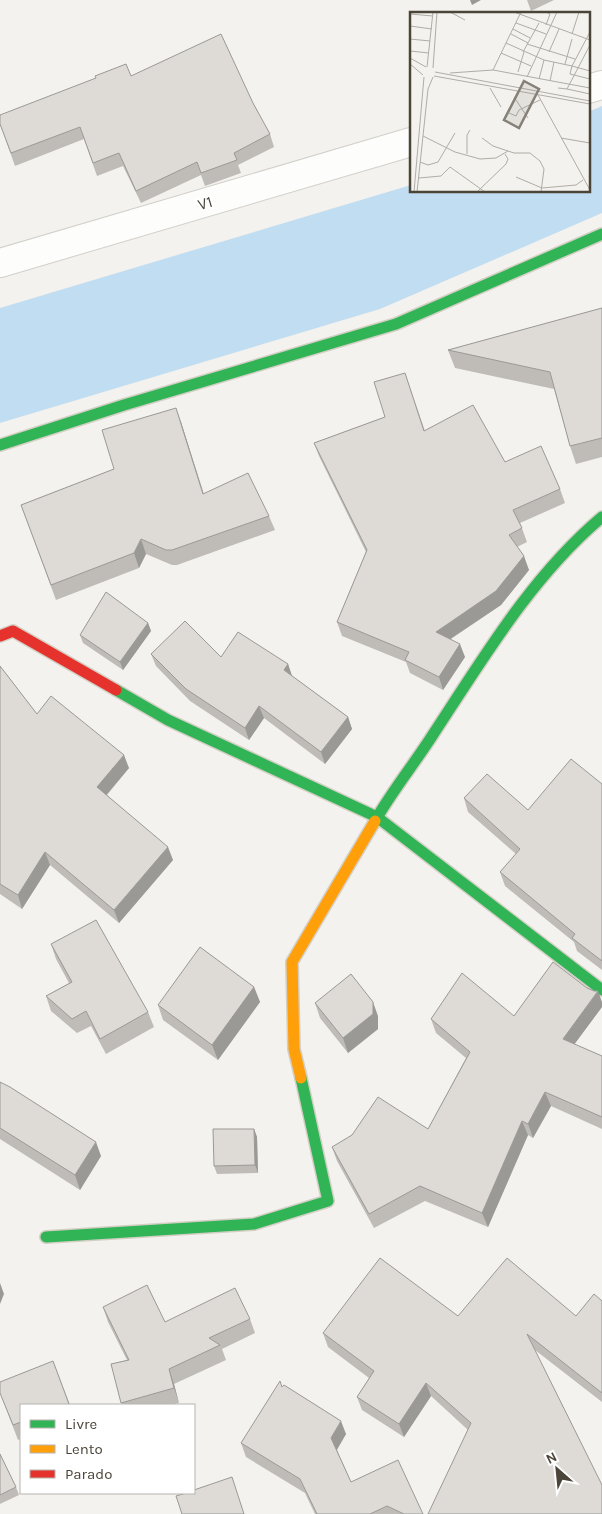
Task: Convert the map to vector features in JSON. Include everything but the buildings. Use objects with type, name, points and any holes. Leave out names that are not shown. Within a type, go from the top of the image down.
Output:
[{"type":"street","name":"V1","points":[[0,264],[410,142]]},
{"type":"street","points":[[0,445],[134,402],[396,324],[602,234]]},
{"type":"street","points":[[46,1237],[254,1224],[328,1201],[294,1049],[292,962],[377,816],[424,749],[498,635],[537,584],[583,534],[602,517]]},
{"type":"street","points":[[0,636],[13,631],[168,720],[377,816],[602,990]]},
{"type":"water","points":[[602,106],[602,213],[380,309],[0,423],[0,308],[410,185],[410,192],[590,192],[590,111]]},
{"type":"traffic: fast","points":[[0,445],[124,405],[396,324],[602,234]]},
{"type":"traffic: fast","points":[[375,821],[472,675],[531,591],[553,565],[602,517]]},
{"type":"traffic: fast","points":[[116,690],[168,720],[377,817],[602,990]]},
{"type":"traffic: fast","points":[[46,1237],[254,1224],[328,1201],[301,1078]]},
{"type":"traffic: slow","points":[[301,1078],[294,1049],[292,962],[375,821]]},
{"type":"traffic: jam","points":[[0,636],[13,631],[116,690]]}]
